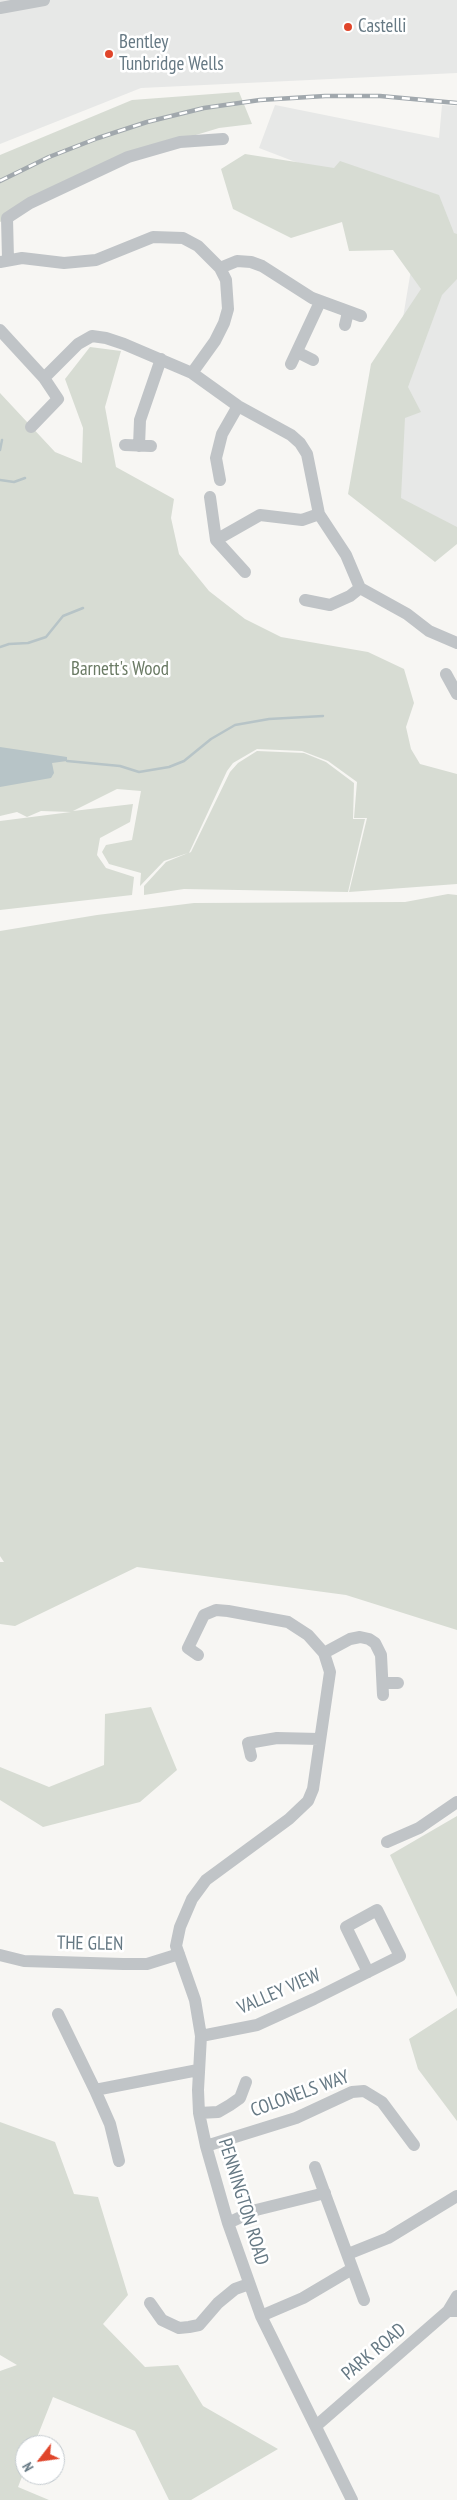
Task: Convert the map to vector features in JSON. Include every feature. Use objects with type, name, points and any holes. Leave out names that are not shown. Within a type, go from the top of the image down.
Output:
[{"type":"street","points":[[0,8],[44,0]]},
{"type":"street","points":[[192,372],[215,341],[226,316],[228,296],[226,280],[220,268],[198,246],[183,238],[167,236],[142,239],[96,260],[64,263],[4,260],[7,218],[30,203],[128,157],[180,142],[222,138]]},
{"type":"street","points":[[220,268],[237,262],[252,262],[320,302],[355,314],[345,325]]},
{"type":"street","points":[[313,360],[294,358],[320,302]]},
{"type":"street","points":[[0,330],[44,378],[58,399],[31,428]]},
{"type":"street","points":[[44,378],[78,344],[92,336],[124,344],[192,372],[238,406],[300,442],[307,454],[313,473],[319,514],[346,555],[360,588],[407,614],[429,631],[457,643]]},
{"type":"street","points":[[125,446],[145,446],[140,420],[161,359]]},
{"type":"street","points":[[220,480],[216,458],[222,434],[238,406]]},
{"type":"street","points":[[210,497],[216,540],[245,572]]},
{"type":"street","points":[[216,540],[260,515],[302,520],[319,514]]},
{"type":"street","points":[[305,600],[330,605],[350,596],[360,588]]},
{"type":"street","points":[[446,674],[457,694]]},
{"type":"street","points":[[198,1655],[188,1648],[204,1615],[216,1610],[259,1615],[288,1622],[308,1635],[324,1653],[350,1639],[360,1637],[369,1639],[375,1644],[381,1655],[383,1689],[398,1682]]},
{"type":"street","name":"PENNINGTON ROAD","points":[[324,1653],[330,1672],[329,1690],[319,1739],[314,1789],[302,1810],[206,1880],[192,1899],[180,1927],[176,1946],[195,2000],[201,2036],[198,2070],[199,2113],[206,2146],[228,2223],[261,2316],[352,2500]]},
{"type":"street","points":[[251,1756],[248,1743],[277,1738],[319,1739]]},
{"type":"street","points":[[387,1842],[419,1828],[457,1802]]},
{"type":"street","name":"VALLEY VIEW","points":[[201,2036],[257,2025],[368,1972],[400,1956],[377,1910],[346,1927],[368,1972]]},
{"type":"street","name":"THE GLEN","points":[[0,1956],[24,1961],[147,1964],[179,1954]]},
{"type":"street","points":[[58,2014],[110,2124],[119,2161]]},
{"type":"street","points":[[95,2090],[198,2070]]},
{"type":"street","points":[[199,2113],[218,2112],[230,2105],[240,2098],[246,2082]]},
{"type":"street","name":"COLONELS WAY","points":[[206,2146],[296,2118],[352,2092],[364,2091],[382,2102],[414,2146]]},
{"type":"street","points":[[315,2167],[364,2300]]},
{"type":"street","points":[[228,2223],[256,2210],[325,2193]]},
{"type":"street","points":[[348,2254],[388,2238],[457,2196]]},
{"type":"street","points":[[261,2316],[303,2298],[352,2269]]},
{"type":"street","points":[[150,2303],[162,2320],[179,2328],[200,2325],[218,2303],[235,2289],[249,2284]]},
{"type":"street","name":"PARK ROAD","points":[[316,2426],[453,2311],[457,2296]]},
{"type":"shaded area","points":[[0,0],[457,0],[457,73],[141,88],[0,144]]},
{"type":"shaded area","points":[[275,105],[439,138],[442,105],[457,106],[457,534],[371,509],[421,210],[259,148]]},
{"type":"shaded area","points":[[0,747],[67,757],[67,761],[52,763],[54,773],[51,778],[0,787]]},
{"type":"green space","points":[[239,92],[252,124],[219,128],[143,151],[0,222],[0,155],[132,100]]},
{"type":"green space","points":[[245,154],[334,168],[340,161],[439,195],[454,233],[457,234],[457,279],[442,295],[408,387],[421,412],[405,418],[401,498],[457,527],[457,544],[435,562],[348,494],[371,364],[421,289],[393,250],[349,251],[342,222],[291,238],[233,209],[221,169]]},
{"type":"green space","name":"Barnett's Wood","points":[[90,347],[121,351],[105,407],[116,467],[174,499],[171,518],[179,554],[209,591],[245,619],[281,637],[368,652],[404,669],[414,703],[406,727],[411,749],[420,764],[457,774],[457,884],[349,892],[367,818],[354,818],[357,782],[328,761],[302,751],[257,749],[233,763],[227,771],[189,853],[230,772],[238,763],[257,751],[304,753],[326,762],[354,783],[353,819],[365,819],[348,892],[184,889],[144,895],[144,886],[166,862],[188,853],[164,861],[140,886],[141,873],[109,864],[102,852],[106,845],[132,840],[141,791],[117,789],[73,811],[133,804],[130,822],[100,838],[97,855],[106,868],[134,877],[132,895],[0,910],[0,821],[71,812],[41,811],[27,817],[17,812],[0,816],[0,393],[55,452],[82,463],[83,428],[65,379]]},
{"type":"green space","points":[[448,894],[457,895],[457,1630],[346,1595],[137,1567],[15,1626],[0,1624],[0,1562],[4,1562],[0,1556],[0,931],[97,915],[194,903],[405,902]]},
{"type":"green space","points":[[151,1707],[177,1770],[140,1802],[43,1827],[0,1800],[0,1767],[49,1787],[104,1765],[105,1714]]},
{"type":"green space","points":[[457,1816],[457,1997],[390,1855]]},
{"type":"green space","points":[[457,2008],[457,2121],[418,2069],[409,2039]]},
{"type":"green space","points":[[0,2122],[55,2142],[74,2194],[98,2197],[128,2295],[103,2324],[145,2367],[178,2365],[203,2406],[278,2449],[191,2500],[169,2500],[135,2431],[53,2397],[38,2435],[15,2435],[15,2485],[19,2485],[18,2487],[49,2500],[0,2500],[0,2371],[17,2365],[0,2355]]},
{"type":"waterway","points":[[0,450],[2,440]]},
{"type":"waterway","points":[[0,480],[14,482],[25,478]]},
{"type":"waterway","points":[[0,647],[9,644],[28,643],[46,637],[63,616],[83,608]]},
{"type":"waterway","points":[[67,761],[120,766],[139,772],[169,767],[184,761],[211,739],[235,725],[269,719],[323,716]]},
{"type":"railway","points":[[0,181],[49,157],[98,138],[147,122],[204,108],[260,100],[325,96],[380,96],[457,103]]},
{"type":"place","name":"Castelli","points":[[348,27]]},
{"type":"place","name":"Bentley Tunbridge Wells","points":[[109,54]]}]
